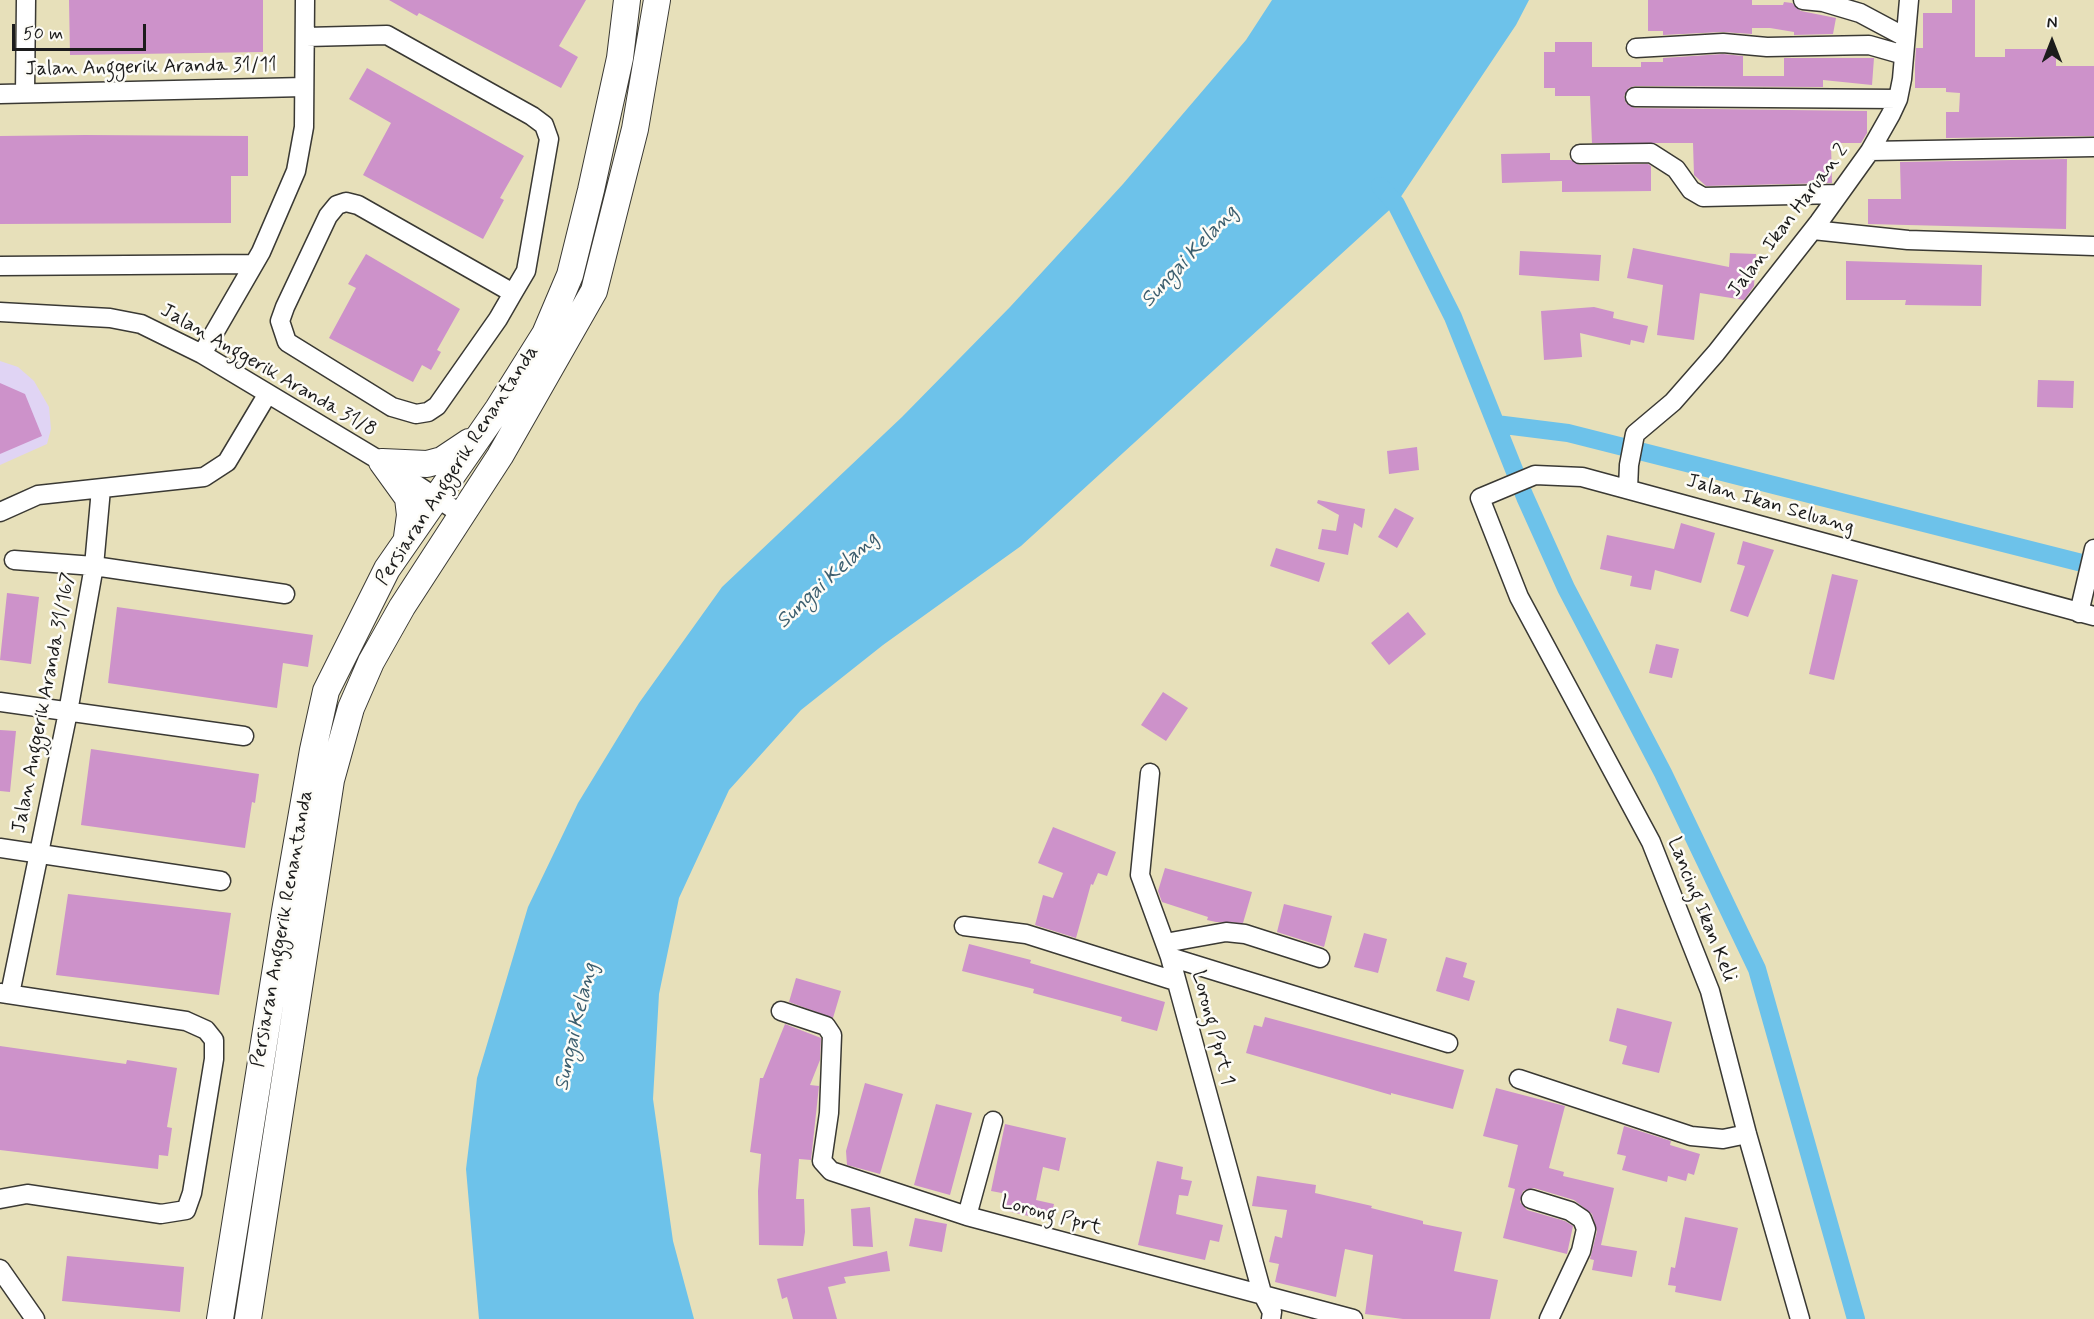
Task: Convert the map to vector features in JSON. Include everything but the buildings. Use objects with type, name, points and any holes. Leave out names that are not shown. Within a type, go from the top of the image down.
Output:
[{"type":"main road","name":"Persiaran Anggerik Renantanda","points":[[220,1319],[313,750],[327,691],[357,626],[407,537],[484,430],[545,334],[570,275],[620,58],[627,0]]},
{"type":"main road","name":"Persiaran Anggerik Renantanda","points":[[248,1319],[331,780],[351,708],[371,662],[402,607],[500,456],[594,291],[635,129],[657,0]]},
{"type":"main road","points":[[382,462],[427,464],[442,460],[484,430]]},
{"type":"main road","points":[[382,462],[408,498],[411,515],[407,537]]},
{"type":"street","points":[[25,93],[26,0]]},
{"type":"street","points":[[202,354],[243,288],[281,210],[296,171],[304,127],[305,0]]},
{"type":"street","points":[[1803,0],[1823,2],[1860,13],[1905,46]]},
{"type":"street","name":"Jalan Ikan Haruan 2","points":[[1628,489],[1629,465],[1635,434],[1673,402],[1702,370],[1814,230],[1870,151],[1898,99],[1909,0]]},
{"type":"street","points":[[306,37],[387,35],[532,116],[544,125],[549,139],[532,248],[526,271],[513,293],[442,399],[428,412],[416,414],[392,407],[287,342],[280,321],[285,307],[328,216],[337,205],[346,202],[358,205],[513,293]]},
{"type":"street","points":[[1636,48],[1723,43],[1767,46],[1905,46]]},
{"type":"street","name":"Jalan Anggerik Aranda 31/11","points":[[0,94],[304,87]]},
{"type":"street","points":[[1635,97],[1898,99]]},
{"type":"street","points":[[1870,151],[2094,147]]},
{"type":"street","points":[[1580,154],[1651,153],[1676,169],[1691,189],[1703,197],[1839,194]]},
{"type":"street","points":[[1814,230],[1908,240],[2094,246]]},
{"type":"street","points":[[0,266],[254,264]]},
{"type":"street","name":"Jalan Anggerik Aranda 31/8","points":[[0,312],[110,318],[141,324],[202,354],[382,462],[461,514]]},
{"type":"street","points":[[0,512],[38,495],[188,480],[216,471],[227,462],[267,395]]},
{"type":"street","name":"Jalan Ikan Seluang","points":[[1496,543],[1480,498],[1535,475],[1582,477],[2087,614]]},
{"type":"street","name":"Jalan Anggerik Aranda 31/167","points":[[5,994],[39,853],[68,712],[94,566],[100,489]]},
{"type":"street","name":"Lancing Ikan Keli","points":[[1496,543],[1519,597],[1651,842],[1710,991],[1747,1134],[1800,1319]]},
{"type":"street","points":[[2087,614],[2086,580],[2094,549]]},
{"type":"street","points":[[14,560],[94,566],[285,594]]},
{"type":"street","points":[[0,702],[244,736]]},
{"type":"street","name":"Lorong Pprt 1","points":[[1150,773],[1140,875],[1167,950],[1262,1293],[1272,1312],[1271,1319]]},
{"type":"street","points":[[0,848],[221,881]]},
{"type":"street","points":[[964,926],[1026,934],[1175,981]]},
{"type":"street","points":[[1167,950],[1226,932],[1245,934],[1320,958]]},
{"type":"street","points":[[1167,950],[1448,1044]]},
{"type":"street","points":[[0,1200],[27,1194],[161,1214],[186,1210],[192,1193],[210,1082],[214,1040],[206,1030],[186,1021],[5,994]]},
{"type":"street","name":"Lorong Pprt","points":[[781,1011],[826,1026],[832,1035],[829,1113],[822,1161],[831,1171],[967,1216],[1353,1319]]},
{"type":"street","points":[[1519,1079],[1691,1136],[1723,1139],[1747,1134]]},
{"type":"street","points":[[967,1216],[993,1120]]},
{"type":"street","points":[[1531,1198],[1570,1211],[1582,1219],[1586,1229],[1581,1251],[1549,1319]]},
{"type":"street","points":[[0,1269],[35,1319]]},
{"type":"shaded area","points":[[0,361],[18,367],[34,381],[49,407],[51,429],[47,444],[0,465]]},
{"type":"water","name":"Sungai Kelang","points":[[1272,0],[1529,0],[1516,25],[1396,204],[1021,546],[883,645],[801,710],[729,790],[679,898],[659,994],[653,1099],[673,1241],[694,1319],[479,1319],[466,1169],[477,1078],[528,907],[578,803],[639,703],[722,587],[902,417],[1010,307],[1123,184],[1246,40]]},
{"type":"waterway","points":[[1380,186],[1396,204],[1453,317],[1525,497],[1566,588],[1663,773],[1757,969],[1856,1319]]},
{"type":"waterway","points":[[1496,424],[1568,433],[2094,566]]}]
